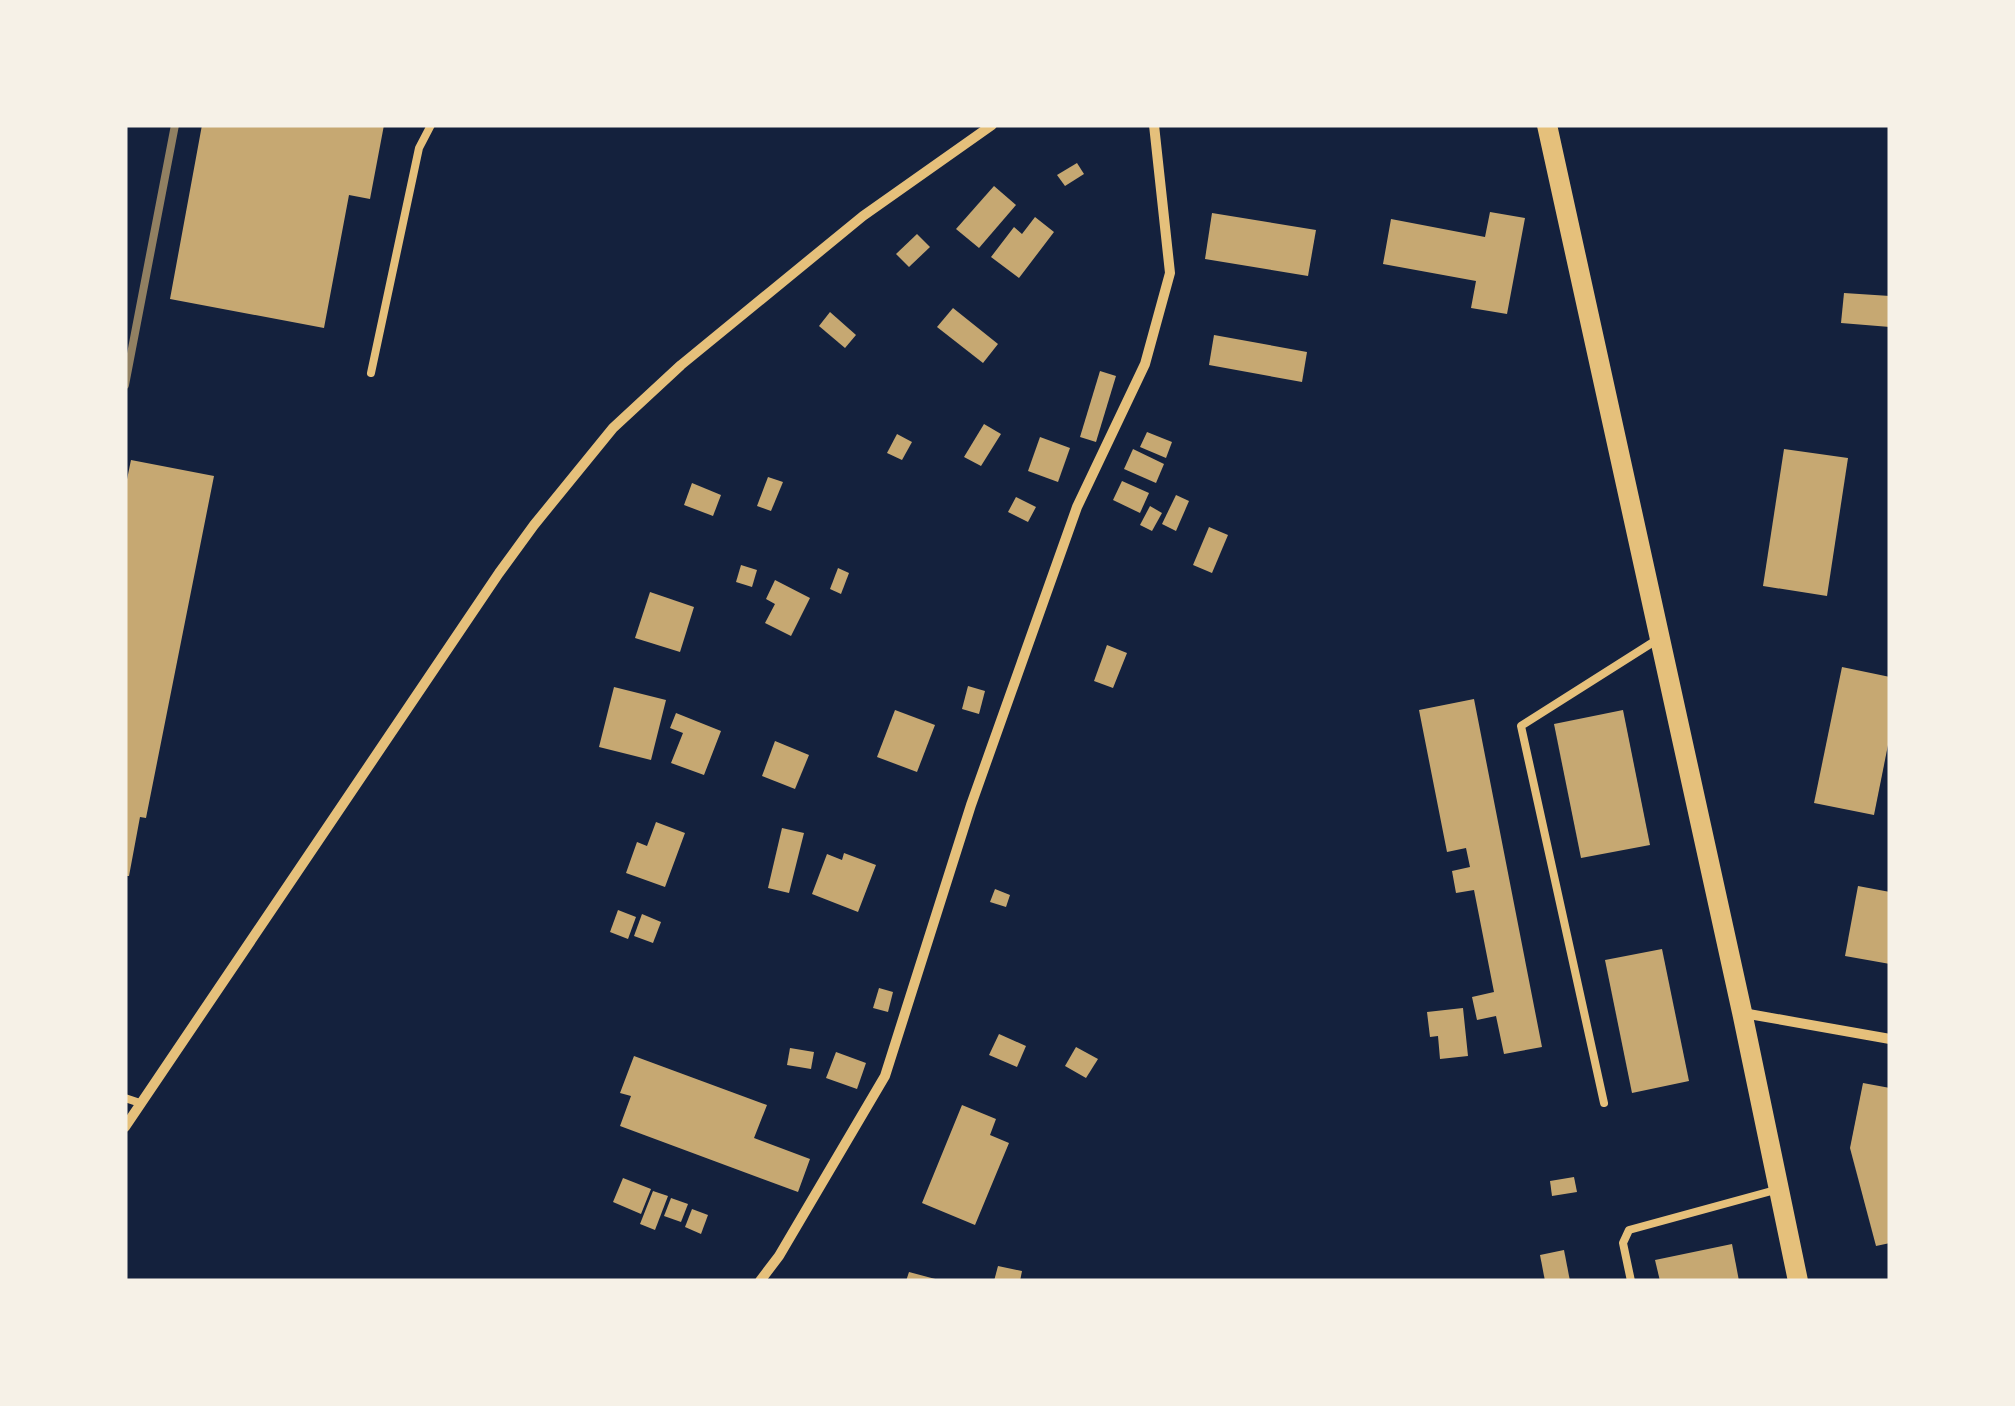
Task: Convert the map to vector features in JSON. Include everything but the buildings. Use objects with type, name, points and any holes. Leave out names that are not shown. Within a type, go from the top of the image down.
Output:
[{"type":"main road","points":[[1547,125],[1798,1281]]},
{"type":"street","points":[[125,1127],[499,573],[613,428],[681,365],[863,216],[992,125]]},
{"type":"street","points":[[760,1281],[885,1076],[971,805],[1077,507],[1145,364],[1170,273],[1154,125]]},
{"type":"street","points":[[1742,1012],[1890,1039]]},
{"type":"lane","points":[[371,373],[419,148],[431,125]]},
{"type":"lane","points":[[1604,1102],[1521,726],[1659,638]]},
{"type":"lane","points":[[125,1098],[140,1103]]},
{"type":"lane","points":[[1631,1281],[1623,1243],[1630,1230],[1779,1190]]},
{"type":"railway","points":[[125,385],[175,125]]}]
